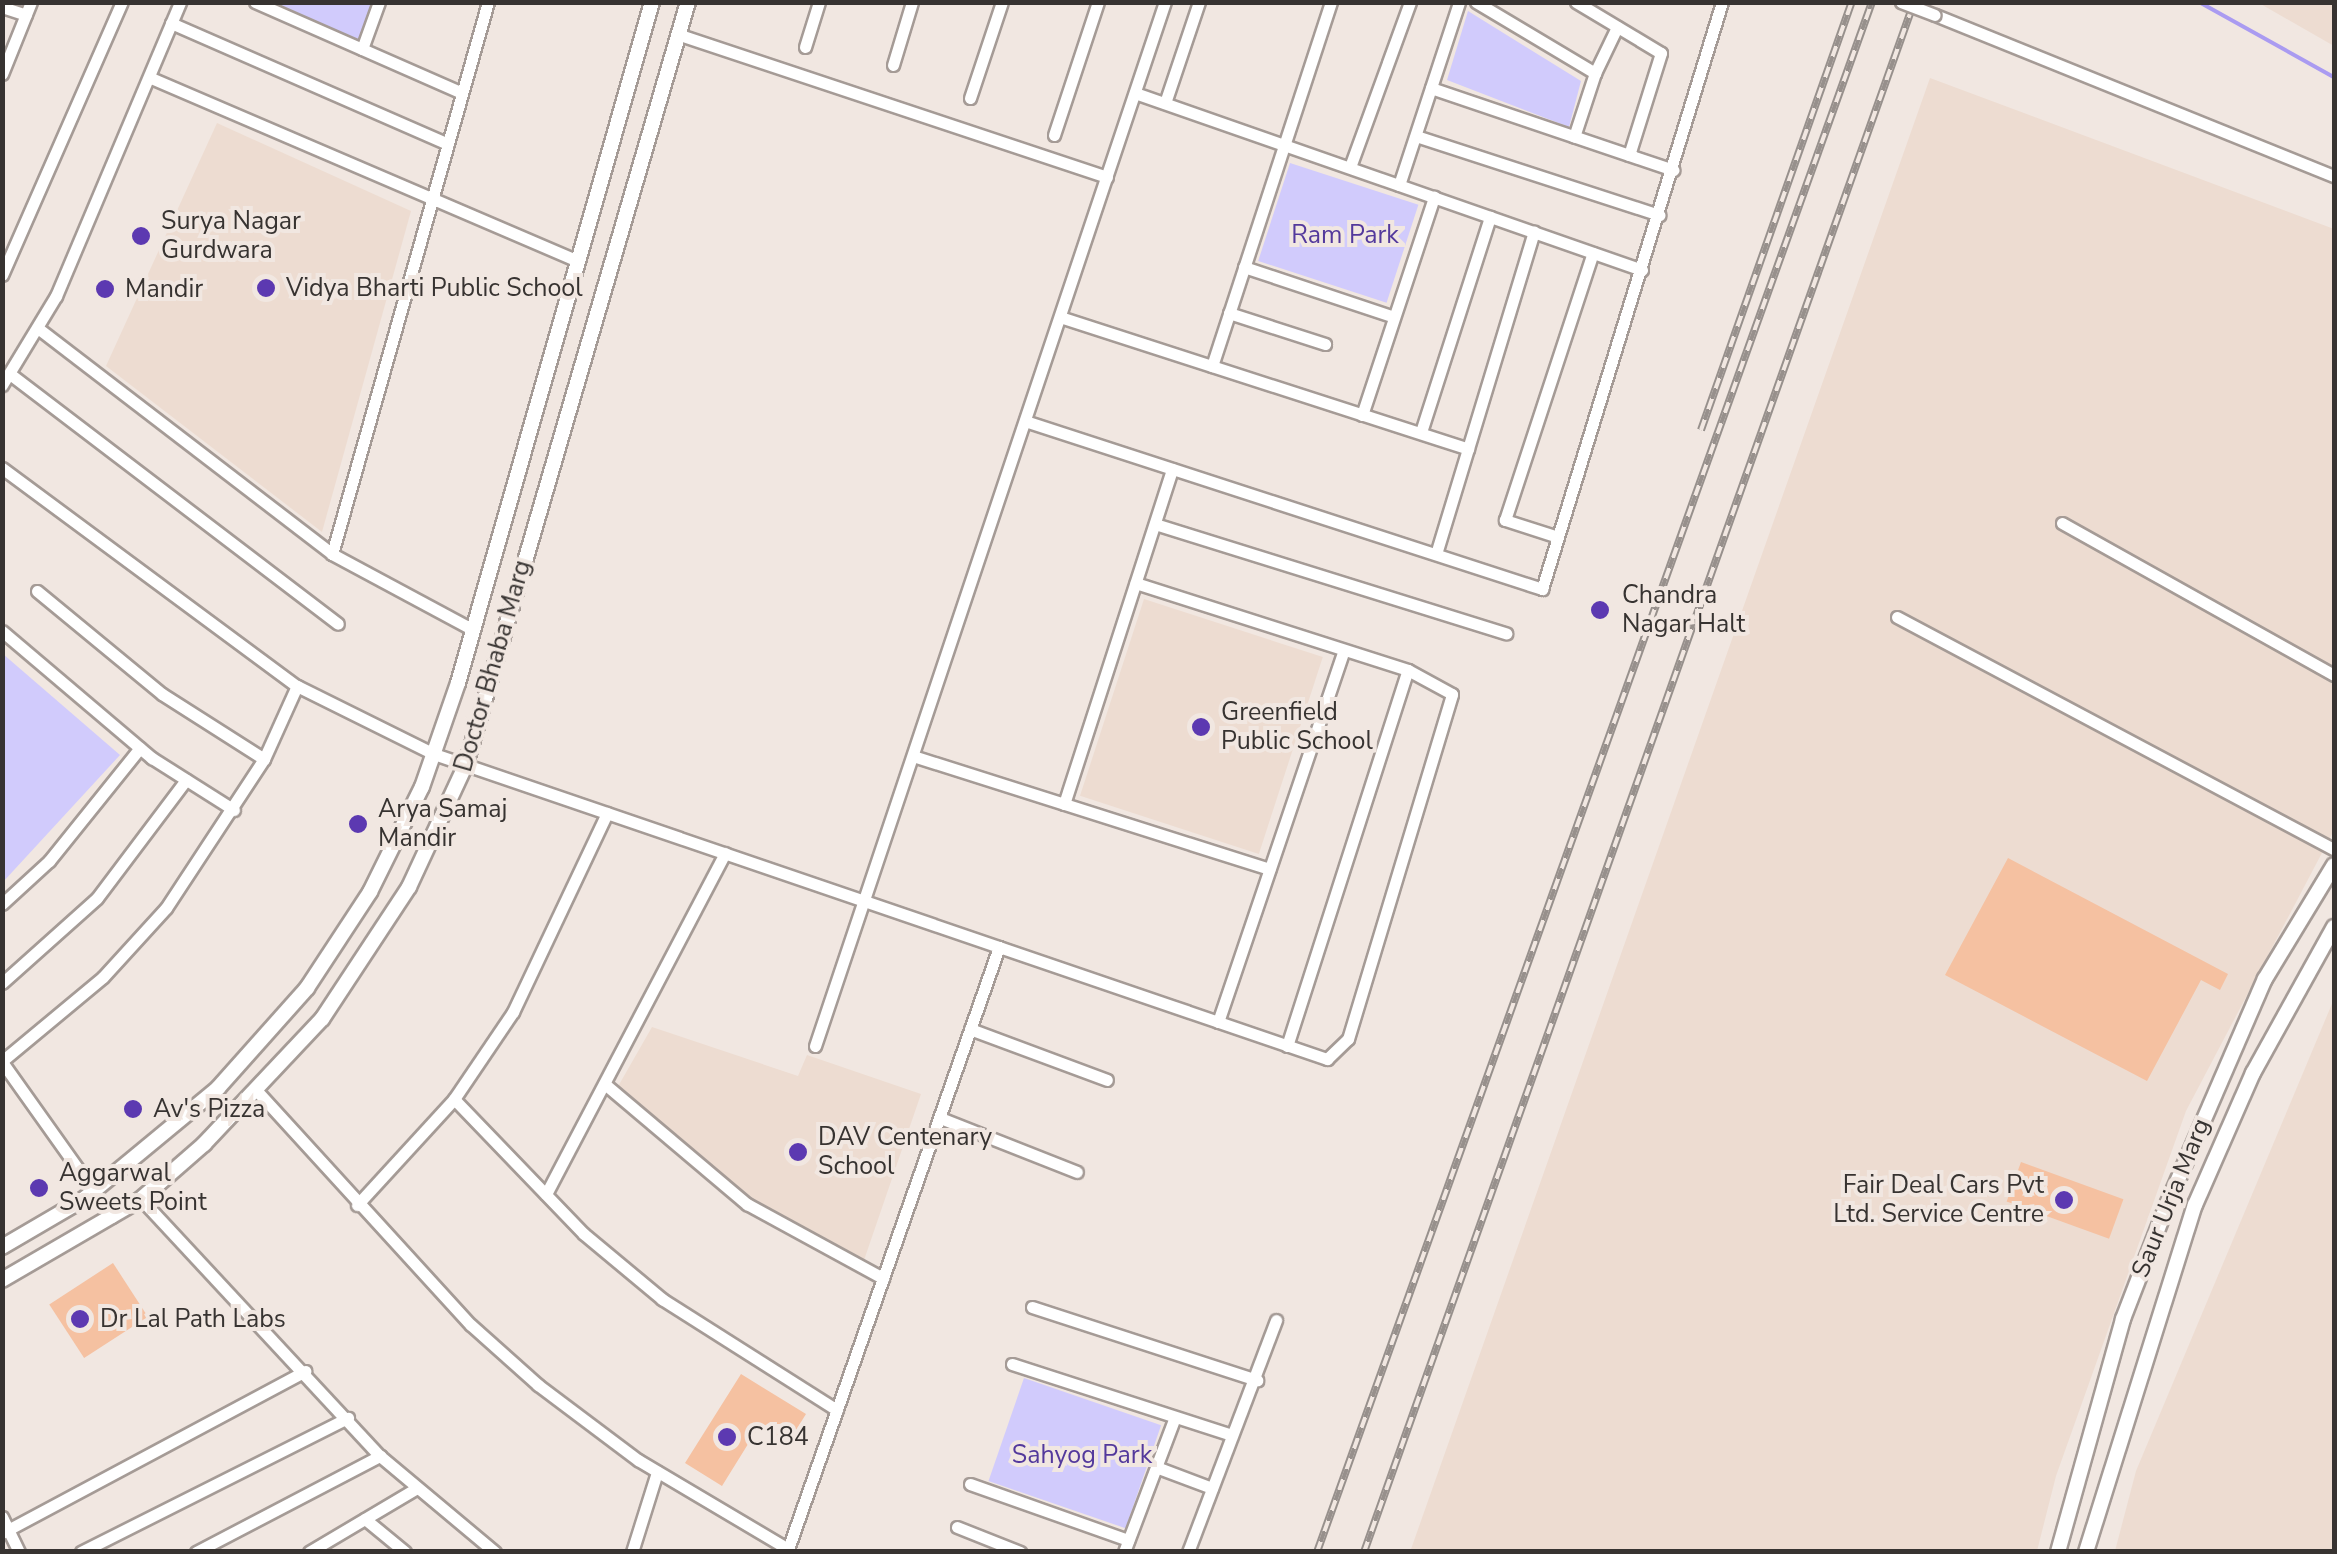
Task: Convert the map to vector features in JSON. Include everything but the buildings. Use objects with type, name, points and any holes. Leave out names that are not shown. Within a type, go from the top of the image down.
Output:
[{"type":"street","points":[[2,275],[122,2]]},
{"type":"street","points":[[2,386],[39,329],[151,78],[180,2]]},
{"type":"street","points":[[255,2],[462,94]]},
{"type":"street","points":[[362,49],[379,2]]},
{"type":"street","points":[[332,554],[488,2]]},
{"type":"street","name":"Doctor Bhaba Marg","points":[[2,1247],[94,1192],[218,1088],[306,988],[370,892],[434,754],[652,2]]},
{"type":"street","name":"Doctor Bhaba Marg","points":[[2,1280],[141,1199],[258,1092],[355,974],[408,887],[466,764],[688,2]]},
{"type":"street","points":[[805,48],[819,2]]},
{"type":"street","points":[[893,64],[912,2]]},
{"type":"street","points":[[970,98],[1002,2]]},
{"type":"street","points":[[1054,135],[1098,2]]},
{"type":"street","points":[[815,1046],[1166,2]]},
{"type":"street","points":[[1165,104],[1199,2]]},
{"type":"street","points":[[1212,366],[1331,2]]},
{"type":"street","points":[[1350,167],[1410,2]]},
{"type":"street","points":[[1400,185],[1459,2]]},
{"type":"street","points":[[1476,2],[1595,74]]},
{"type":"street","points":[[1576,2],[1661,53],[1629,156]]},
{"type":"street","points":[[1025,421],[1542,589],[1722,2]]},
{"type":"street","points":[[1900,2],[2334,176]]},
{"type":"street","points":[[2,8],[29,9],[2,74]]},
{"type":"street","points":[[171,23],[448,144]]},
{"type":"street","points":[[1574,136],[1595,74],[1617,26]]},
{"type":"street","points":[[680,35],[1107,176]]},
{"type":"street","points":[[151,78],[576,260]]},
{"type":"street","points":[[1431,88],[1673,170]]},
{"type":"street","points":[[1135,93],[1642,270]]},
{"type":"street","points":[[1416,136],[1659,215]]},
{"type":"street","points":[[1362,415],[1434,197]]},
{"type":"street","points":[[1421,432],[1490,217]]},
{"type":"street","points":[[1436,554],[1534,232]]},
{"type":"street","points":[[1558,538],[1506,520],[1594,253]]},
{"type":"street","points":[[1244,267],[1394,318]]},
{"type":"street","points":[[1229,313],[1325,344]]},
{"type":"street","points":[[1060,317],[1468,449]]},
{"type":"street","points":[[39,329],[332,554],[470,628]]},
{"type":"street","points":[[10,374],[338,624]]},
{"type":"street","points":[[2,468],[298,686],[434,754],[1327,1059],[1348,1039],[1452,715],[1446,686],[1408,670],[1343,653],[1136,583]]},
{"type":"street","points":[[1064,804],[1172,469]]},
{"type":"street","points":[[2062,523],[2334,674]]},
{"type":"street","points":[[1154,524],[1506,633]]},
{"type":"street","points":[[37,591],[162,694],[264,759]]},
{"type":"street","points":[[1897,617],[2334,849]]},
{"type":"street","points":[[2,631],[140,748],[234,810]]},
{"type":"street","points":[[1218,1022],[1343,653]]},
{"type":"street","points":[[1287,1046],[1408,670]]},
{"type":"street","points":[[112,1217],[2,1062],[143,937],[234,810],[264,759],[298,686]]},
{"type":"street","points":[[2,904],[140,748]]},
{"type":"street","points":[[913,756],[1270,868]]},
{"type":"street","points":[[2,983],[96,898],[186,780]]},
{"type":"street","points":[[357,1205],[454,1099],[536,973],[607,813]]},
{"type":"street","points":[[546,1194],[726,854]]},
{"type":"street","name":"Saur Urja Marg","points":[[2058,1552],[2123,1319],[2167,1205],[2265,979],[2334,866]]},
{"type":"street","name":"Saur Urja Marg","points":[[2086,1552],[2194,1205],[2253,1074],[2334,927]]},
{"type":"street","points":[[258,1092],[357,1205],[498,1349],[657,1472],[788,1550],[999,947]]},
{"type":"street","points":[[970,1029],[1107,1080]]},
{"type":"street","points":[[606,1085],[748,1204],[883,1278]]},
{"type":"street","points":[[454,1099],[546,1194],[662,1299],[836,1410]]},
{"type":"street","points":[[940,1118],[1077,1172]]},
{"type":"street","points":[[141,1199],[380,1456],[415,1489],[496,1552]]},
{"type":"street","points":[[1032,1308],[1257,1380]]},
{"type":"street","points":[[1188,1552],[1257,1380],[1276,1320]]},
{"type":"street","points":[[1012,1364],[1232,1436]]},
{"type":"street","points":[[6,1532],[305,1371]]},
{"type":"street","points":[[970,1484],[1126,1546],[1174,1417]]},
{"type":"street","points":[[81,1552],[348,1418]]},
{"type":"street","points":[[196,1552],[380,1456]]},
{"type":"street","points":[[1156,1468],[1212,1488]]},
{"type":"street","points":[[632,1552],[657,1472]]},
{"type":"street","points":[[309,1552],[415,1489]]},
{"type":"street","points":[[2,1517],[6,1532],[20,1552]]},
{"type":"street","points":[[364,1520],[405,1552]]},
{"type":"street","points":[[957,1527],[1020,1552]]},
{"type":"shaded area","points":[[2259,3],[2334,3],[2334,46]]},
{"type":"shaded area","points":[[1930,78],[2334,229],[2334,830],[2186,1111],[2056,1476],[2037,1551],[1410,1552]]},
{"type":"shaded area","name":"Vidya Bharti Public School","points":[[217,123],[411,211],[322,532],[106,366]]},
{"type":"shaded area","name":"Greenfield Public School","points":[[1144,599],[1323,657],[1259,854],[1080,796]]},
{"type":"shaded area","points":[[2334,999],[2334,1551],[2115,1551],[2136,1471]]},
{"type":"shaded area","name":"DAV Centenary School","points":[[652,1027],[798,1076],[807,1055],[921,1094],[862,1266],[766,1209],[616,1090]]},
{"type":"green space","points":[[269,3],[375,3],[360,44]]},
{"type":"green space","points":[[1468,11],[1581,81],[1569,127],[1447,80]]},
{"type":"green space","name":"Ram Park","points":[[1290,163],[1418,205],[1387,303],[1258,261]]},
{"type":"green space","points":[[3,654],[120,755],[2,882]]},
{"type":"green space","name":"Sahyog Park","points":[[1024,1378],[1161,1425],[1126,1528],[989,1481]]},
{"type":"waterway","points":[[2199,2],[2334,77]]},
{"type":"railway","points":[[1701,430],[1852,2]]},
{"type":"railway","points":[[1317,1552],[1872,2]]},
{"type":"railway","points":[[1364,1552],[1914,2]]},
{"type":"place","name":"Surya Nagar Gurdwara","points":[[141,236]]},
{"type":"place","name":"Vidya Bharti Public School","points":[[266,288]]},
{"type":"place","name":"Mandir","points":[[105,289]]},
{"type":"place","name":"Chandra Nagar Halt","points":[[1600,610]]},
{"type":"place","name":"Greenfield Public School","points":[[1201,727]]},
{"type":"place","name":"Arya Samaj Mandir","points":[[358,824]]},
{"type":"place","name":"Av's Pizza","points":[[133,1109]]},
{"type":"place","name":"DAV Centenary School","points":[[798,1152]]},
{"type":"place","name":"Aggarwal Sweets Point","points":[[39,1188]]},
{"type":"place","name":"Fair Deal Cars Pvt Ltd. Service Centre","points":[[2064,1200]]},
{"type":"place","name":"Dr Lal Path Labs","points":[[80,1319]]},
{"type":"place","name":"C184","points":[[727,1437]]}]
